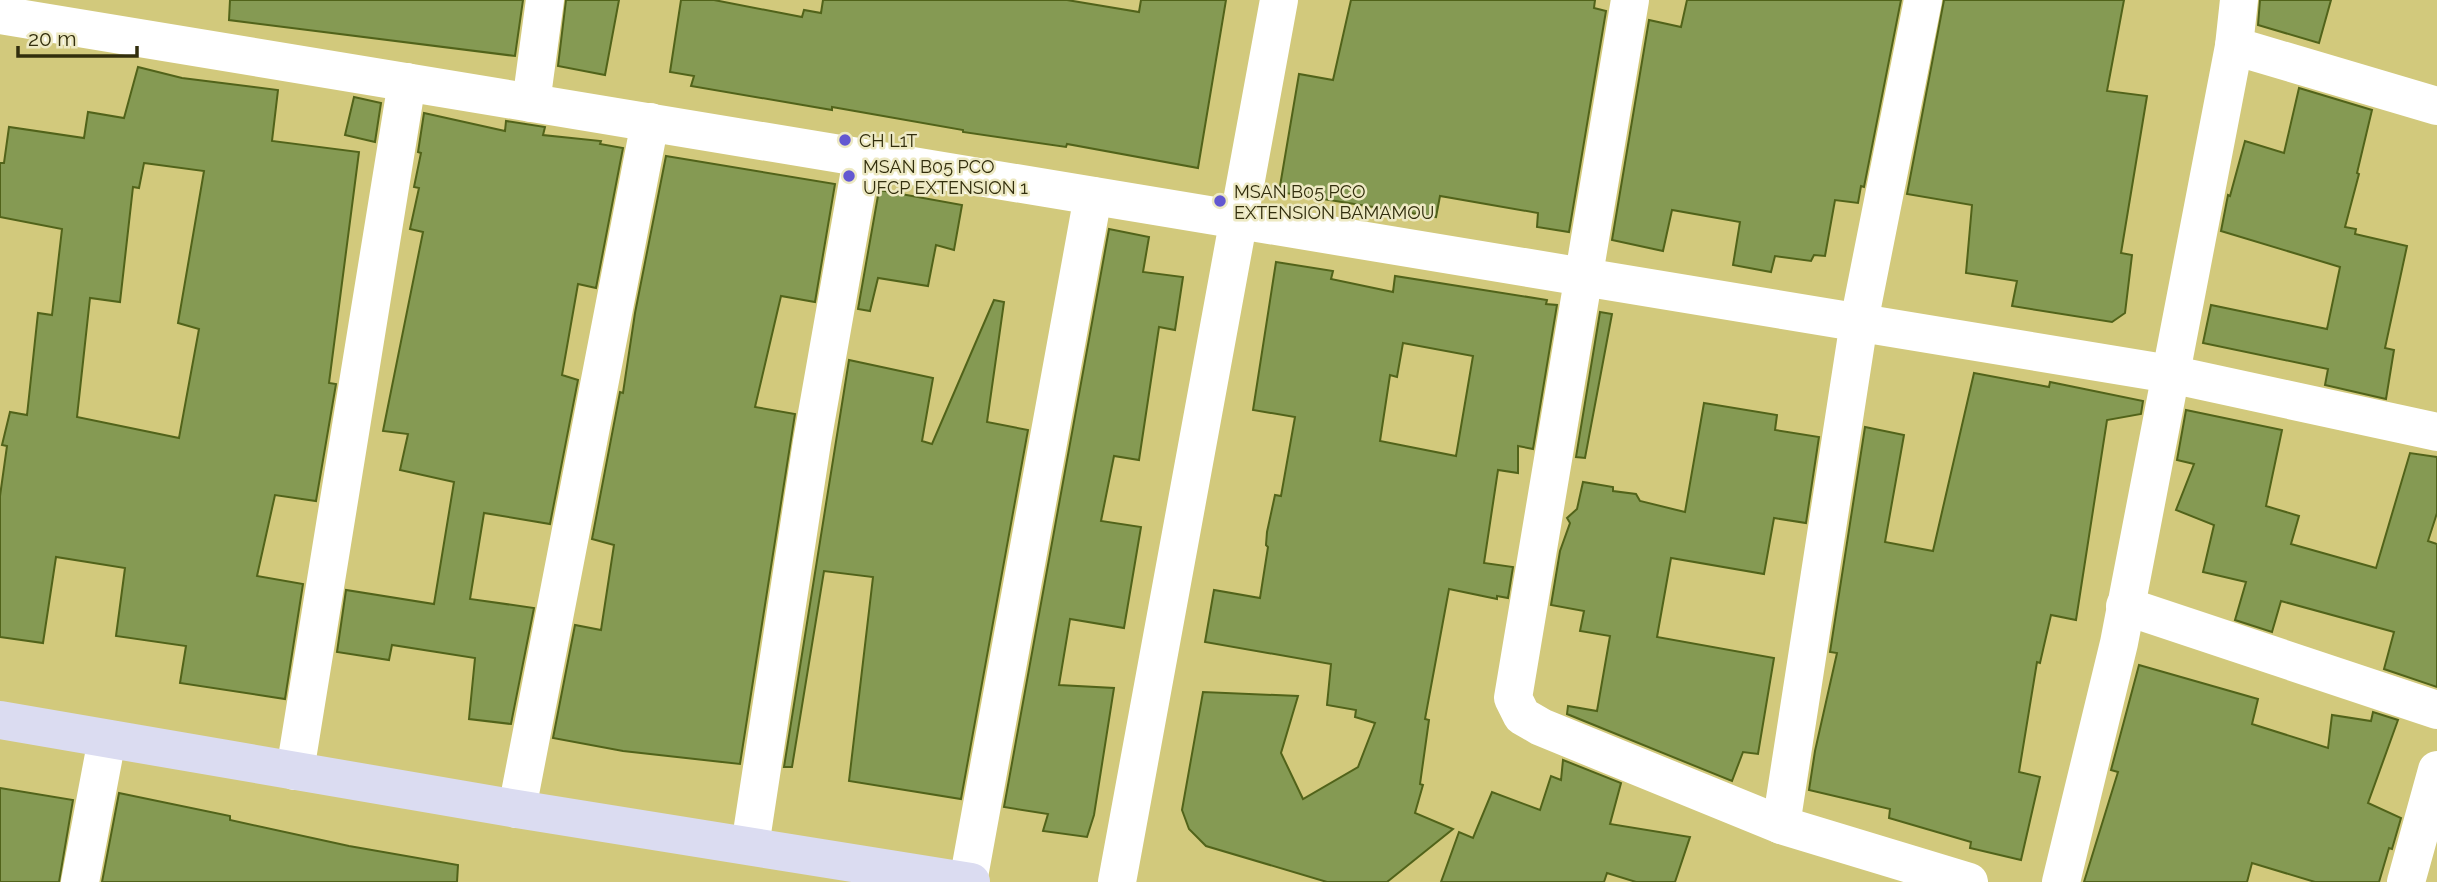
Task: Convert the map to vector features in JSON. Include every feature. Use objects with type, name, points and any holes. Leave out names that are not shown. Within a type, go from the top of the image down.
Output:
[{"type":"main road","points":[[0,720],[517,810],[969,882]]},
{"type":"street","points":[[531,103],[545,0]]},
{"type":"street","points":[[1118,882],[1279,0]]},
{"type":"street","points":[[1630,0],[1513,698],[1522,716],[1541,727],[1782,825],[1969,882]]},
{"type":"street","points":[[1782,825],[1859,323],[1923,0]]},
{"type":"street","points":[[2061,882],[2119,643],[2234,46],[2239,0]]},
{"type":"street","points":[[0,15],[2170,374],[2437,432]]},
{"type":"street","points":[[2234,46],[2437,106]]},
{"type":"street","points":[[295,772],[407,82]]},
{"type":"street","points":[[517,810],[650,122]]},
{"type":"street","points":[[750,846],[812,442],[862,159]]},
{"type":"street","points":[[969,882],[1093,195]]},
{"type":"street","points":[[2125,606],[2437,710]]},
{"type":"street","points":[[80,882],[107,738]]},
{"type":"street","points":[[2406,882],[2437,770]]},
{"type":"building","points":[[230,0],[523,0],[515,56],[229,20]]},
{"type":"building","points":[[566,0],[619,0],[605,75],[558,66]]},
{"type":"building","points":[[681,0],[714,0],[802,17],[804,10],[821,13],[823,0],[1067,0],[1139,12],[1141,0],[1226,0],[1198,168],[1067,144],[1066,147],[963,132],[832,107],[832,110],[691,86],[694,76],[670,72]]},
{"type":"building","points":[[1351,0],[1595,0],[1594,8],[1606,11],[1569,232],[1537,227],[1538,213],[1440,196],[1436,217],[1279,192],[1299,74],[1333,80]]},
{"type":"building","points":[[1687,0],[1901,0],[1864,187],[1861,186],[1858,203],[1835,200],[1825,256],[1814,255],[1811,261],[1775,256],[1771,272],[1733,265],[1740,222],[1672,210],[1663,251],[1612,240],[1649,20],[1681,27]]},
{"type":"building","points":[[1944,0],[2124,0],[2107,91],[2147,96],[2121,253],[2132,255],[2125,313],[2112,322],[2012,306],[2017,281],[1966,273],[1972,205],[1907,194]]},
{"type":"building","points":[[2260,0],[2331,0],[2319,43],[2258,25]]},
{"type":"building","points":[[138,67],[182,78],[278,90],[272,141],[359,152],[329,383],[336,384],[316,501],[275,495],[257,576],[303,584],[285,699],[180,683],[186,646],[116,636],[125,568],[56,557],[43,643],[0,637],[0,496],[7,446],[2,445],[10,412],[27,415],[38,313],[52,315],[62,229],[0,217],[0,163],[4,163],[9,127],[84,138],[88,112],[124,118]],"holes":[[[144,163],[204,171],[178,323],[199,329],[179,438],[77,417],[90,298],[120,302],[133,187],[139,188]]]},
{"type":"building","points":[[2299,88],[2372,110],[2345,227],[2356,229],[2355,234],[2407,246],[2385,348],[2394,350],[2386,399],[2325,385],[2328,369],[2203,343],[2211,305],[2327,329],[2340,267],[2221,231],[2228,195],[2230,196],[2245,141],[2284,153]]},
{"type":"building","points":[[354,97],[381,103],[375,142],[345,135]]},
{"type":"building","points":[[424,113],[505,131],[506,121],[545,127],[543,135],[601,141],[600,144],[623,148],[596,288],[578,284],[562,375],[578,380],[550,524],[484,513],[470,599],[534,608],[511,724],[469,719],[475,658],[392,645],[389,660],[337,652],[346,590],[434,604],[454,482],[400,470],[408,434],[383,431],[423,232],[410,229],[419,188],[414,187],[421,153],[418,152]]},
{"type":"building","points":[[666,156],[835,184],[815,302],[781,296],[755,407],[795,414],[740,764],[623,751],[553,738],[575,625],[601,630],[614,545],[592,539],[620,392],[623,393],[635,313]]},
{"type":"building","points":[[879,190],[962,205],[954,250],[936,245],[928,286],[878,278],[870,311],[858,309]]},
{"type":"building","points":[[1109,229],[1149,237],[1143,272],[1183,277],[1175,330],[1159,327],[1139,460],[1114,456],[1101,521],[1141,527],[1124,628],[1070,619],[1059,685],[1114,688],[1094,815],[1087,837],[1043,831],[1048,814],[1004,807]]},
{"type":"building","points":[[1276,262],[1333,271],[1331,279],[1393,292],[1395,276],[1547,300],[1546,304],[1557,305],[1533,449],[1518,446],[1518,473],[1498,470],[1484,563],[1513,567],[1508,598],[1497,596],[1497,599],[1449,589],[1425,719],[1429,720],[1420,784],[1423,785],[1415,813],[1453,829],[1387,882],[1327,882],[1206,846],[1189,829],[1182,810],[1203,692],[1298,696],[1281,753],[1303,799],[1358,767],[1375,723],[1355,717],[1356,710],[1327,705],[1331,664],[1205,642],[1214,590],[1260,598],[1268,547],[1267,532],[1275,495],[1281,496],[1295,417],[1253,410]],"holes":[[[1403,343],[1473,356],[1456,456],[1380,441],[1390,375],[1397,377]]]},
{"type":"building","points":[[994,300],[1004,302],[987,422],[1028,430],[961,799],[849,781],[873,577],[824,571],[792,767],[784,767],[849,360],[933,378],[922,441],[932,444]]},
{"type":"building","points":[[1600,312],[1612,314],[1585,458],[1576,457]]},
{"type":"building","points":[[1974,373],[2049,387],[2050,382],[2143,401],[2141,414],[2107,420],[2076,620],[2051,615],[2040,663],[2037,662],[2019,772],[2040,777],[2021,860],[1970,848],[1971,842],[1889,818],[1890,809],[1809,790],[1837,653],[1830,652],[1865,427],[1904,435],[1885,542],[1933,551]]},
{"type":"building","points":[[1704,403],[1777,415],[1775,430],[1819,437],[1806,523],[1774,518],[1764,574],[1671,558],[1657,637],[1774,658],[1758,754],[1743,752],[1732,781],[1567,714],[1568,706],[1597,711],[1610,636],[1580,631],[1584,611],[1551,605],[1560,551],[1570,523],[1567,518],[1577,509],[1583,482],[1613,487],[1613,491],[1636,494],[1640,501],[1685,512]]},
{"type":"building","points":[[2186,410],[2282,430],[2266,506],[2299,516],[2291,544],[2376,568],[2410,453],[2437,457],[2437,513],[2428,541],[2437,544],[2437,687],[2384,669],[2394,632],[2281,601],[2272,632],[2235,620],[2246,582],[2203,572],[2214,525],[2176,510],[2194,464],[2177,460]]},
{"type":"building","points":[[2139,665],[2258,699],[2252,724],[2328,748],[2332,715],[2371,721],[2373,712],[2398,720],[2368,803],[2401,818],[2379,882],[2315,882],[2252,863],[2247,882],[2084,882],[2118,772],[2111,770]]},
{"type":"building","points":[[1563,760],[1621,783],[1610,824],[1690,837],[1675,882],[1636,882],[1607,873],[1604,882],[1441,882],[1459,832],[1473,838],[1492,792],[1540,810],[1551,776],[1561,780]]},
{"type":"building","points":[[0,788],[73,800],[59,882],[0,882]]},
{"type":"building","points":[[119,793],[230,816],[230,820],[349,846],[458,865],[457,882],[102,882]]},
{"type":"place","name":"CH L1T","points":[[845,140]]},
{"type":"place","name":"MSAN B05 PCO UFCP EXTENSION 1","points":[[849,176]]},
{"type":"place","name":"MSAN B05 PCO EXTENSION BAMAMOU","points":[[1220,201]]}]
